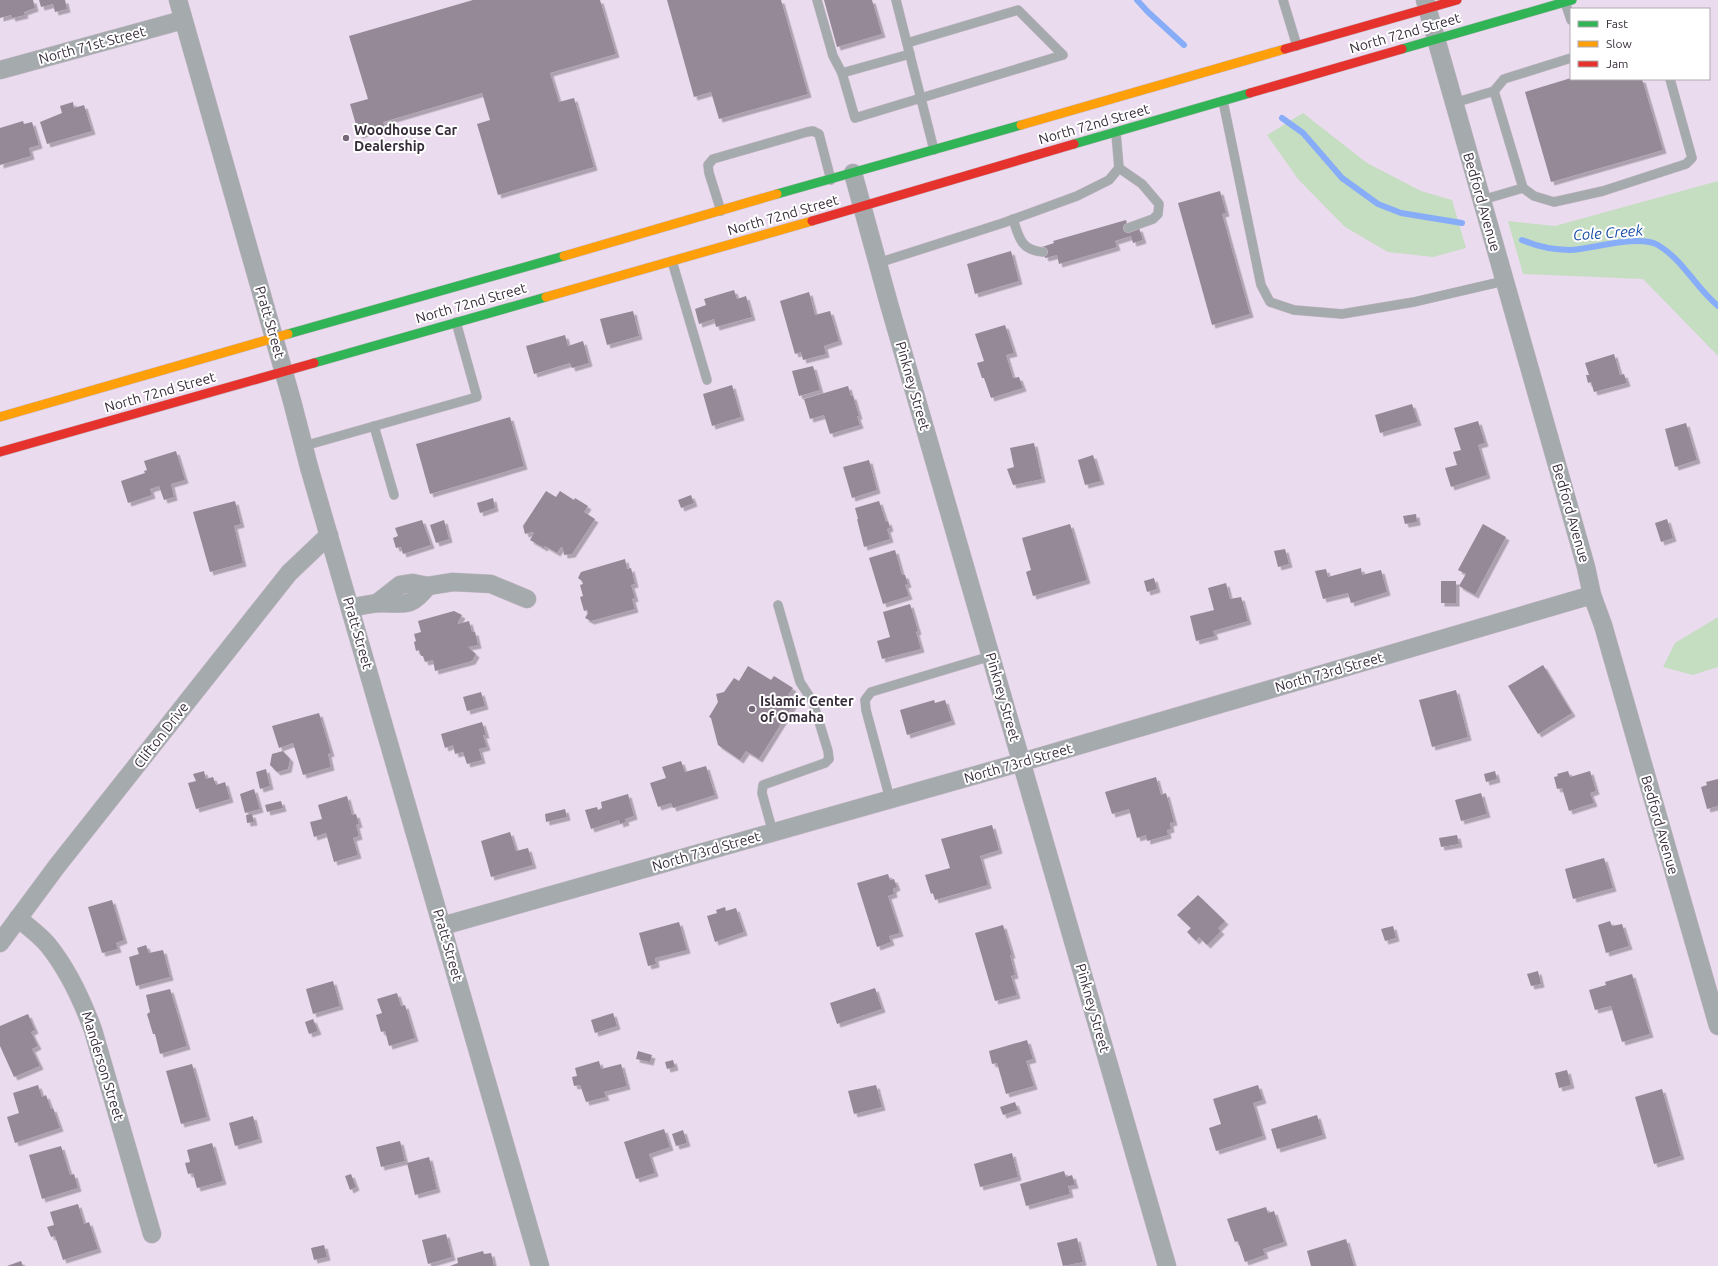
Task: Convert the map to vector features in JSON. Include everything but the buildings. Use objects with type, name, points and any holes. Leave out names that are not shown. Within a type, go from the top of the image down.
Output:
[{"type":"main road","name":"North 72nd Street","points":[[0,417],[1297,46],[1426,4],[1457,0]]},
{"type":"main road","name":"North 72nd Street","points":[[0,452],[862,207],[1569,1]]},
{"type":"street","name":"Pratt Street","points":[[178,0],[350,608],[540,1266]]},
{"type":"street","name":"Bedford Avenue","points":[[1426,4],[1584,559],[1592,595],[1603,625],[1718,1026]]},
{"type":"street","name":"North 71st Street","points":[[0,70],[183,20]]},
{"type":"street","name":"Pinkney Street","points":[[853,173],[1167,1266]]},
{"type":"street","name":"Clifton Drive","points":[[0,943],[57,866],[289,573],[330,535]]},
{"type":"street","points":[[350,608],[377,603],[403,605],[417,599],[428,586],[453,582],[491,584],[527,599]]},
{"type":"street","name":"North 73rd Street","points":[[442,926],[1022,762],[1592,595]]},
{"type":"street","name":"Manderson Street","points":[[18,918],[48,944],[70,977],[83,1002],[93,1030],[152,1234]]},
{"type":"lane","points":[[817,0],[833,56],[842,73],[855,118],[1063,55],[1018,10],[907,43]]},
{"type":"lane","points":[[896,0],[934,150]]},
{"type":"lane","points":[[1283,0],[1297,46]]},
{"type":"lane","points":[[842,73],[910,54]]},
{"type":"lane","points":[[1454,103],[1494,91],[1504,78],[1570,58]]},
{"type":"lane","points":[[1494,91],[1523,188],[1534,196],[1554,202],[1603,191],[1686,164],[1692,158],[1670,80]]},
{"type":"lane","points":[[1223,101],[1261,285],[1270,302],[1294,310],[1342,314],[1414,302],[1504,281]]},
{"type":"lane","points":[[721,211],[709,173],[708,165],[713,159],[793,136],[813,131],[819,134],[831,180]]},
{"type":"lane","points":[[878,263],[1013,219],[1077,196],[1109,180],[1119,168],[1116,133]]},
{"type":"lane","points":[[1119,168],[1142,184],[1158,204],[1158,214],[1153,219],[1128,228]]},
{"type":"lane","points":[[1482,200],[1523,188]]},
{"type":"lane","points":[[1013,219],[1023,244],[1031,251],[1043,252]]},
{"type":"lane","points":[[672,261],[707,380]]},
{"type":"lane","points":[[304,446],[477,397],[456,322]]},
{"type":"lane","points":[[374,426],[394,496]]},
{"type":"lane","points":[[772,832],[762,793],[763,785],[825,763],[828,759],[828,751],[813,702],[800,682],[778,605]]},
{"type":"lane","points":[[890,799],[864,700],[871,692],[991,656]]},
{"type":"green space","points":[[1303,113],[1367,163],[1421,191],[1452,200],[1466,248],[1433,257],[1388,252],[1345,227],[1298,179],[1267,135]]},
{"type":"green space","points":[[1718,181],[1718,356],[1643,279],[1523,274],[1508,221],[1555,226]]},
{"type":"green space","points":[[1718,617],[1718,667],[1693,675],[1663,667],[1675,643]]},
{"type":"waterway","name":"Cole Creek","points":[[1137,0],[1184,45]]},
{"type":"waterway","name":"Cole Creek","points":[[1282,118],[1303,133],[1342,178],[1378,204],[1401,213],[1462,223]]},
{"type":"waterway","name":"Cole Creek","points":[[1522,240],[1546,247],[1570,250],[1628,241],[1650,242],[1658,245],[1675,258],[1710,299],[1718,306]]},
{"type":"traffic: fast","points":[[1402,49],[1572,0]]},
{"type":"traffic: fast","points":[[1074,144],[1250,93]]},
{"type":"traffic: fast","points":[[777,194],[1021,125]]},
{"type":"traffic: fast","points":[[288,334],[564,256]]},
{"type":"traffic: fast","points":[[314,363],[546,297]]},
{"type":"traffic: slow","points":[[1021,125],[1285,49]]},
{"type":"traffic: slow","points":[[564,256],[777,194]]},
{"type":"traffic: slow","points":[[546,297],[812,221]]},
{"type":"traffic: slow","points":[[0,417],[288,334]]},
{"type":"traffic: jam","points":[[1285,49],[1457,0]]},
{"type":"traffic: jam","points":[[1250,93],[1402,49]]},
{"type":"traffic: jam","points":[[812,221],[1074,144]]},
{"type":"traffic: jam","points":[[0,452],[314,363]]},
{"type":"place","name":"Woodhouse Car Dealership","points":[[346,138]]},
{"type":"place","name":"Islamic Center of Omaha","points":[[752,709]]}]
